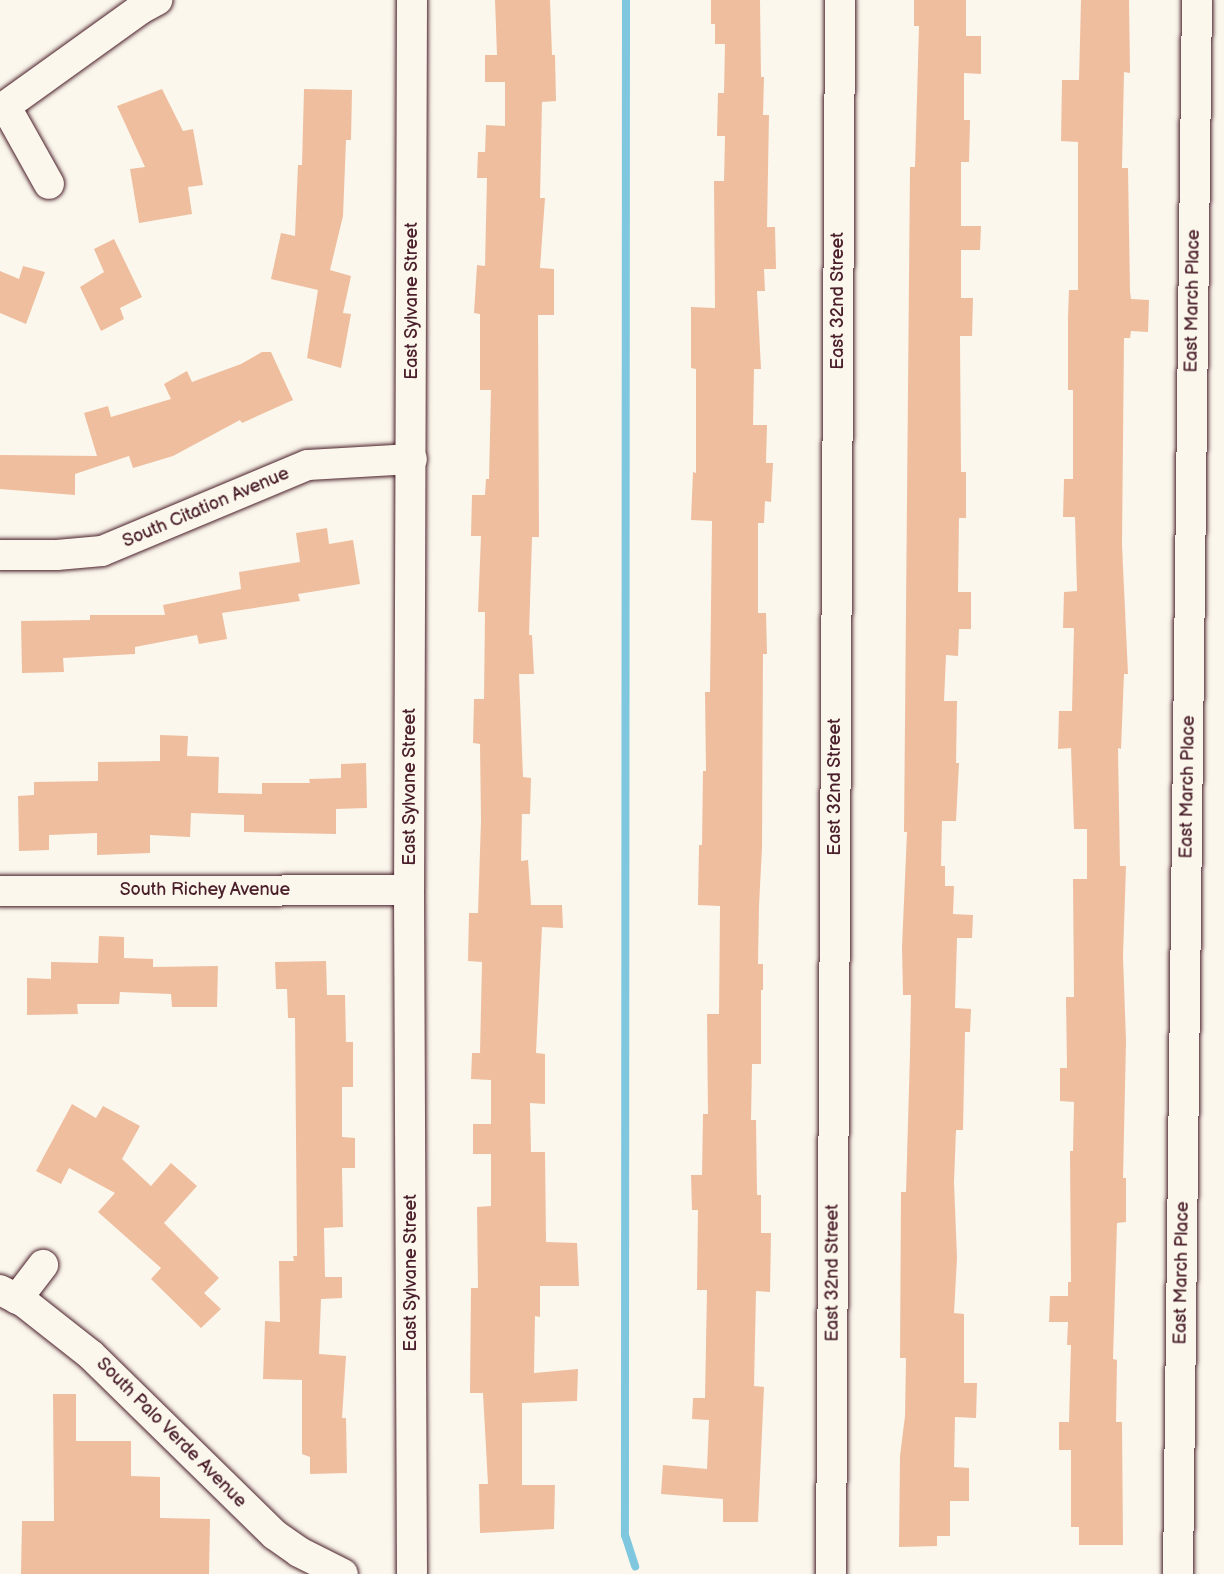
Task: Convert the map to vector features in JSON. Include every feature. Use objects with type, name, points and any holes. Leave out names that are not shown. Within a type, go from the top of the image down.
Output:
[{"type":"street","name":"East Sylvane Street","points":[[412,0],[409,890],[412,1574]]},
{"type":"street","name":"East 32nd Street","points":[[831,1574],[840,0]]},
{"type":"street","name":"East March Place","points":[[1178,1574],[1197,0]]},
{"type":"street","points":[[49,184],[3,108],[143,3]]},
{"type":"street","name":"South Citation Avenue","points":[[0,555],[57,555],[102,551],[308,465],[412,459]]},
{"type":"street","name":"South Richey Avenue","points":[[0,891],[409,890]]},
{"type":"street","points":[[9,1294],[43,1265]]},
{"type":"street","name":"South Palo Verde Avenue","points":[[9,1294],[60,1327],[91,1355],[275,1535],[299,1552],[343,1574]]},
{"type":"building","points":[[495,0],[550,0],[552,55],[555,55],[556,101],[542,102],[540,198],[545,198],[540,268],[554,269],[554,315],[538,315],[539,537],[532,537],[529,635],[532,635],[534,674],[519,674],[523,777],[531,778],[530,814],[522,814],[521,861],[528,860],[531,905],[562,905],[563,928],[542,927],[536,1053],[545,1054],[545,1104],[530,1103],[531,1152],[545,1152],[546,1242],[577,1243],[579,1286],[540,1286],[540,1317],[535,1316],[534,1373],[578,1369],[577,1401],[522,1403],[522,1485],[555,1485],[554,1529],[480,1533],[479,1484],[488,1484],[483,1393],[470,1393],[471,1288],[478,1288],[477,1207],[491,1206],[491,1154],[473,1154],[473,1124],[491,1124],[491,1080],[471,1079],[472,1053],[480,1053],[482,962],[468,961],[469,913],[478,913],[481,820],[480,744],[473,743],[474,699],[484,699],[485,612],[478,612],[481,536],[471,536],[472,495],[485,495],[486,479],[489,479],[491,390],[480,390],[480,314],[474,313],[477,265],[485,266],[487,178],[477,178],[478,152],[485,152],[486,125],[505,126],[505,82],[485,82],[485,55],[497,55]]},
{"type":"building","points":[[711,0],[760,0],[761,77],[764,77],[763,115],[769,115],[767,227],[775,227],[776,269],[764,269],[765,291],[757,291],[761,369],[754,369],[753,425],[767,425],[766,463],[773,463],[771,502],[765,501],[764,523],[758,523],[758,613],[766,613],[767,654],[763,654],[762,847],[758,964],[763,964],[761,1064],[752,1064],[751,1120],[756,1120],[757,1195],[761,1195],[761,1233],[771,1233],[770,1292],[756,1291],[754,1386],[764,1387],[758,1522],[723,1522],[723,1499],[661,1494],[663,1465],[707,1469],[709,1420],[692,1419],[693,1398],[705,1398],[707,1290],[697,1290],[698,1210],[692,1210],[691,1175],[702,1175],[703,1114],[708,1114],[707,1014],[719,1014],[720,906],[698,905],[703,771],[706,771],[705,692],[710,692],[712,521],[691,520],[693,472],[696,473],[696,369],[691,368],[691,307],[715,308],[714,181],[724,181],[725,136],[717,136],[718,93],[724,93],[725,44],[715,44],[715,24],[711,24]]},
{"type":"building","points":[[914,0],[966,0],[966,36],[981,36],[981,74],[964,73],[964,120],[970,120],[969,162],[961,162],[961,226],[981,226],[980,250],[961,250],[961,298],[973,298],[972,336],[960,336],[961,472],[966,472],[966,518],[959,518],[958,592],[971,592],[971,629],[959,629],[958,656],[946,655],[944,701],[957,701],[956,763],[959,763],[956,821],[942,821],[941,866],[945,866],[945,886],[954,886],[953,914],[973,915],[972,938],[957,938],[955,1008],[971,1009],[970,1032],[965,1032],[963,1130],[956,1130],[954,1182],[957,1258],[954,1313],[964,1314],[964,1383],[977,1383],[976,1418],[955,1417],[954,1467],[969,1468],[969,1501],[950,1501],[950,1536],[937,1536],[937,1546],[899,1547],[900,1456],[905,1416],[906,1358],[900,1358],[901,1192],[906,1192],[911,995],[903,995],[902,947],[907,832],[904,832],[910,167],[915,167],[919,26],[914,26]]},
{"type":"building","points":[[1081,0],[1129,0],[1130,73],[1124,72],[1122,168],[1128,168],[1130,292],[1131,299],[1149,300],[1148,332],[1131,331],[1130,338],[1124,338],[1122,545],[1128,674],[1124,674],[1121,749],[1118,748],[1120,866],[1126,866],[1123,956],[1126,1041],[1123,1178],[1126,1178],[1126,1222],[1117,1223],[1113,1359],[1117,1360],[1116,1422],[1122,1422],[1123,1545],[1079,1545],[1079,1527],[1071,1527],[1071,1450],[1059,1450],[1059,1422],[1069,1422],[1071,1345],[1067,1345],[1068,1322],[1049,1322],[1050,1296],[1068,1296],[1068,1282],[1071,1282],[1070,1151],[1073,1151],[1074,1102],[1060,1101],[1060,1068],[1067,1068],[1066,997],[1074,997],[1073,879],[1087,879],[1087,829],[1074,829],[1071,748],[1058,749],[1059,711],[1072,711],[1074,628],[1063,628],[1064,592],[1077,591],[1075,517],[1063,517],[1064,479],[1073,479],[1073,390],[1068,390],[1068,317],[1069,290],[1078,290],[1078,142],[1061,141],[1062,80],[1079,80]]},
{"type":"building","points":[[162,89],[183,131],[193,129],[203,185],[188,187],[192,214],[139,223],[130,169],[145,167],[117,106]]},
{"type":"building","points":[[304,89],[352,90],[351,140],[346,140],[343,216],[330,270],[351,276],[343,313],[351,314],[341,368],[307,358],[318,290],[271,279],[281,233],[295,236],[298,165],[302,165]]},
{"type":"building","points":[[114,239],[142,297],[120,308],[124,319],[101,331],[80,287],[104,272],[94,249]]},
{"type":"building","points":[[23,266],[45,272],[26,324],[0,313],[0,271],[19,279]]},
{"type":"building","points":[[262,352],[271,352],[293,400],[242,423],[240,420],[173,456],[133,468],[129,456],[75,474],[75,495],[0,489],[0,455],[97,456],[84,413],[108,406],[111,417],[171,399],[164,384],[187,371],[192,382],[241,364]]},
{"type":"building","points":[[327,528],[329,544],[353,540],[360,584],[298,594],[300,601],[222,613],[227,639],[199,644],[197,635],[135,647],[135,654],[63,658],[64,672],[22,673],[21,621],[90,620],[90,615],[165,615],[163,605],[241,589],[239,572],[300,562],[296,533]]},
{"type":"building","points":[[160,735],[188,736],[187,756],[219,757],[218,793],[262,794],[262,783],[310,783],[309,779],[341,778],[341,764],[366,763],[367,808],[336,809],[336,834],[244,832],[244,815],[191,813],[190,837],[150,835],[150,853],[97,855],[97,833],[49,835],[49,850],[19,851],[18,796],[34,795],[34,782],[98,781],[98,762],[160,761]]},
{"type":"building","points":[[99,936],[124,937],[124,958],[153,959],[153,967],[218,966],[217,1007],[172,1007],[171,994],[120,992],[119,1004],[77,1004],[78,1014],[27,1015],[27,978],[51,979],[51,962],[98,963]]},
{"type":"building","points":[[326,961],[327,995],[345,995],[346,1042],[353,1042],[353,1087],[342,1087],[342,1137],[355,1138],[355,1168],[342,1168],[343,1227],[324,1228],[325,1277],[342,1277],[342,1298],[321,1299],[319,1354],[346,1356],[342,1418],[346,1418],[347,1473],[310,1474],[310,1457],[302,1454],[302,1380],[263,1379],[265,1321],[280,1322],[279,1261],[294,1261],[293,1256],[297,1256],[295,1018],[288,1018],[287,989],[276,989],[275,962]]},
{"type":"building","points":[[72,1104],[96,1118],[103,1106],[140,1126],[122,1159],[151,1186],[171,1163],[197,1186],[164,1223],[219,1278],[204,1293],[221,1309],[201,1328],[151,1279],[161,1268],[98,1212],[115,1193],[69,1168],[61,1184],[36,1171]]},
{"type":"building","points":[[53,1394],[76,1394],[76,1441],[131,1441],[131,1476],[160,1477],[160,1518],[210,1519],[209,1574],[21,1574],[22,1521],[54,1521]]},
{"type":"waterway","points":[[626,0],[625,1535],[635,1566]]}]
